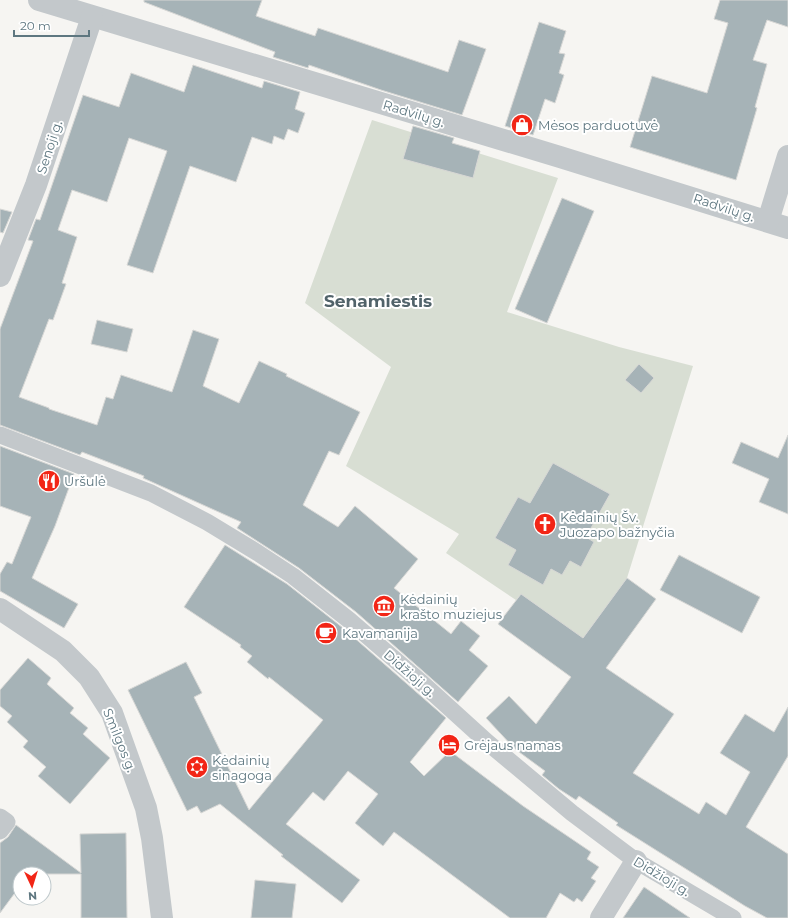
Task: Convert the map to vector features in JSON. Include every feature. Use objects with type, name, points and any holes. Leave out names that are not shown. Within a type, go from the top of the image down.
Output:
[{"type":"street","name":"Radvilų g.","points":[[38,0],[560,157],[788,228]]},
{"type":"street","name":"Senoji g.","points":[[0,276],[36,184],[92,17]]},
{"type":"street","points":[[768,222],[788,156]]},
{"type":"street","name":"Didžioji g.","points":[[0,435],[151,493],[207,522],[293,576],[349,620],[487,742],[572,813],[636,861],[733,918]]},
{"type":"street","name":"Smilgos g.","points":[[0,609],[63,651],[89,677],[112,713],[146,808],[152,838],[162,918]]},
{"type":"street","points":[[0,817],[7,822],[0,831]]},
{"type":"street","points":[[601,918],[636,861]]},
{"type":"shaded area","points":[[372,120],[558,178],[507,312],[619,347],[693,366],[627,578],[577,646],[555,618],[521,594],[516,600],[446,553],[459,534],[346,466],[391,367],[305,303]]},
{"type":"building","points":[[144,0],[262,0],[256,16],[315,36],[318,28],[448,72],[459,40],[486,49],[462,115],[381,90],[309,65],[308,68],[273,57],[275,52],[144,2]]},
{"type":"building","points":[[720,0],[788,0],[788,27],[767,20],[753,60],[767,64],[755,107],[757,108],[736,180],[630,147],[652,76],[707,93],[728,23],[714,19]]},
{"type":"building","points":[[539,22],[566,31],[559,53],[565,54],[559,73],[564,75],[555,103],[545,99],[533,135],[505,126]]},
{"type":"building","points":[[193,65],[262,88],[264,81],[300,92],[295,109],[305,113],[298,133],[288,129],[284,140],[274,136],[272,144],[252,137],[236,182],[190,166],[153,273],[127,265],[167,151],[129,138],[107,202],[72,190],[58,230],[77,237],[62,283],[66,284],[53,320],[49,319],[19,397],[97,425],[106,397],[113,399],[121,375],[172,392],[193,330],[219,339],[203,386],[239,403],[259,361],[287,374],[286,376],[360,412],[339,455],[329,451],[303,505],[338,527],[355,506],[418,559],[394,588],[451,634],[461,621],[480,636],[469,650],[488,666],[458,702],[356,612],[299,568],[237,528],[241,522],[143,478],[144,476],[82,452],[80,455],[0,425],[0,329],[33,241],[28,240],[36,219],[40,220],[83,95],[119,107],[131,73],[184,92]]},
{"type":"building","points":[[413,126],[454,138],[452,143],[480,151],[473,178],[403,159]]},
{"type":"building","points":[[562,198],[594,211],[547,323],[515,309]]},
{"type":"building","points":[[0,209],[12,212],[3,233],[0,232]]},
{"type":"building","points":[[97,320],[133,329],[127,352],[91,344]]},
{"type":"building","points":[[639,364],[654,378],[641,393],[625,380]]},
{"type":"building","points":[[788,435],[788,514],[759,502],[769,479],[732,463],[741,442],[778,458]]},
{"type":"building","points":[[0,446],[74,474],[55,526],[32,578],[78,604],[64,628],[0,591],[0,574],[7,562],[12,564],[31,517],[0,506]]},
{"type":"building","name":"Kėdainių Šv. Juozapo bažnyčia","points":[[553,463],[610,494],[586,537],[594,542],[581,567],[570,561],[562,575],[551,569],[543,585],[508,565],[516,550],[495,538],[518,497],[530,503]]},
{"type":"building","points":[[225,545],[287,584],[343,628],[446,718],[410,762],[424,776],[450,751],[523,806],[591,852],[587,859],[599,867],[591,878],[596,881],[582,902],[577,898],[574,902],[560,893],[546,918],[510,918],[394,832],[383,846],[355,823],[378,794],[348,771],[324,801],[313,792],[286,824],[360,880],[342,903],[281,856],[283,855],[220,804],[201,813],[197,806],[187,811],[128,690],[186,662],[202,693],[194,697],[249,810],[323,720],[269,677],[268,679],[247,662],[252,656],[240,647],[241,645],[184,607]]},
{"type":"building","points":[[679,555],[760,597],[742,633],[660,590]]},
{"type":"building","points":[[627,578],[656,599],[606,668],[674,714],[633,773],[699,814],[706,802],[726,815],[750,772],[720,753],[745,714],[774,732],[788,707],[788,756],[746,827],[788,854],[788,918],[767,918],[745,906],[616,825],[618,823],[579,796],[576,800],[559,789],[542,775],[545,771],[515,749],[486,718],[509,696],[536,724],[571,677],[498,624],[521,594],[583,638]]},
{"type":"building","points":[[28,658],[51,678],[47,684],[74,708],[70,713],[88,728],[83,734],[110,758],[70,804],[38,776],[46,767],[23,747],[28,741],[7,722],[12,716],[0,706],[0,690]]},
{"type":"building","points":[[16,825],[81,873],[80,834],[126,833],[127,918],[81,918],[81,874],[52,874],[52,866],[12,866],[12,897],[0,913],[0,843],[8,837]]},
{"type":"building","points":[[255,880],[296,884],[292,918],[251,918]]},
{"type":"building","points":[[644,887],[690,918],[623,918]]},
{"type":"place","name":"Mėsos parduotuvė","points":[[522,125]]},
{"type":"place","name":"Uršulė","points":[[49,481]]},
{"type":"place","name":"Kėdainių Šv. Juozapo bažnyčia","points":[[545,524]]},
{"type":"place","name":"Kėdainių krašto muziejus","points":[[384,606]]},
{"type":"place","name":"Kavamanija","points":[[326,633]]},
{"type":"place","name":"Grėjaus namas","points":[[449,745]]},
{"type":"place","name":"Kėdainių sinagoga","points":[[197,767]]},
{"type":"district","name":"Senamiestis","points":[[378,301]]}]
